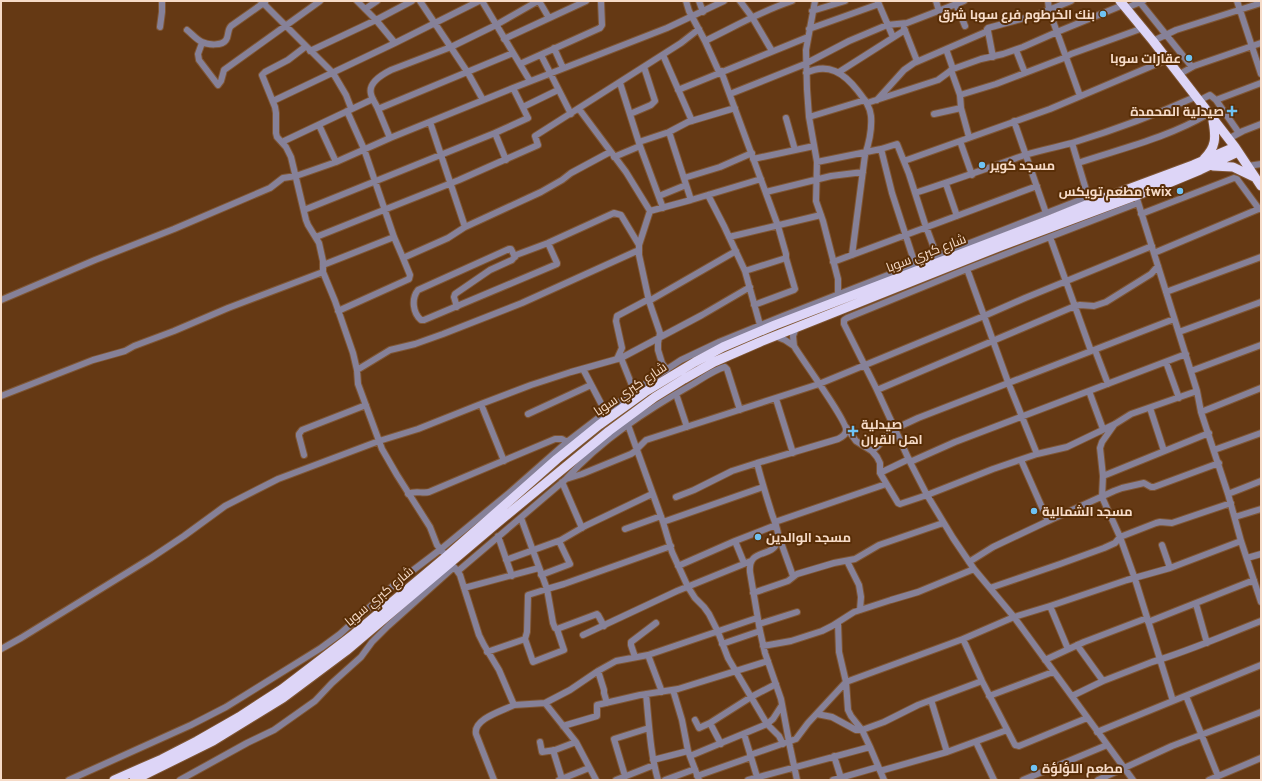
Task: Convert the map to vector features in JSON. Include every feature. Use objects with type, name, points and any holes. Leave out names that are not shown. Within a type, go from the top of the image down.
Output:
[{"type":"highway","points":[[1122,3],[1228,139],[1261,186]]},
{"type":"highway","points":[[1211,117],[1214,135],[1213,146],[1206,163],[1233,168],[1255,178]]},
{"type":"highway","name":"شارع كبري سوبا","points":[[671,387],[723,347],[838,298],[1098,204],[1236,150]]},
{"type":"highway","name":"شارع كبري سوبا","points":[[114,780],[151,764],[197,741],[282,689],[450,561],[609,431],[655,397],[714,362],[775,336],[1002,246],[1098,204],[1137,199],[1206,163]]},
{"type":"highway","name":"شارع كبري سوبا","points":[[134,780],[213,741],[272,706],[346,651],[450,561]]},
{"type":"street","points":[[160,27],[162,1]]},
{"type":"street","points":[[202,43],[198,54],[199,60],[218,85],[221,81],[224,70],[320,1]]},
{"type":"street","points":[[357,1],[376,20],[395,43]]},
{"type":"street","points":[[365,9],[377,1]]},
{"type":"street","points":[[412,1],[376,20],[308,49],[263,73],[262,76],[273,101],[276,113],[276,133],[291,157],[308,226],[316,237],[322,252],[323,272],[353,353],[357,370],[358,384],[382,450],[408,494],[429,525],[437,545],[450,561],[464,588],[479,635],[487,652],[499,670],[514,705]]},
{"type":"street","points":[[420,1],[468,73],[482,100]]},
{"type":"street","points":[[273,101],[480,1],[530,81]]},
{"type":"street","points":[[390,138],[371,93],[371,88],[383,74],[451,47],[496,25],[539,1],[549,18]]},
{"type":"street","points":[[504,39],[586,1]]},
{"type":"street","points":[[520,64],[600,28],[602,25],[601,1]]},
{"type":"street","points":[[703,12],[698,1],[687,3],[692,17],[730,94],[778,226],[795,290],[754,305]]},
{"type":"street","points":[[1,300],[270,188],[283,178],[296,176],[336,162],[482,100],[692,17],[724,1]]},
{"type":"street","points":[[740,1],[752,17],[772,51]]},
{"type":"street","points":[[705,41],[752,17],[772,4],[792,1]]},
{"type":"street","points":[[814,1],[805,64],[810,117],[817,162],[815,198],[838,280],[838,298]]},
{"type":"street","points":[[812,11],[845,1]]},
{"type":"street","points":[[936,1],[939,11]]},
{"type":"street","points":[[839,72],[893,37],[904,27],[964,1]]},
{"type":"street","points":[[1048,1],[1049,10],[1080,96]]},
{"type":"street","points":[[877,100],[904,70],[918,61],[988,31],[988,28],[1036,15],[1071,1]]},
{"type":"street","points":[[810,117],[866,101],[877,100],[938,80],[952,70],[981,59],[1016,50],[1122,3],[1141,1],[1192,67]]},
{"type":"street","points":[[1237,1],[1261,74]]},
{"type":"street","points":[[187,30],[202,43],[224,43],[227,39],[228,30],[231,26],[263,2],[333,73],[344,91],[349,110],[394,237],[410,275],[410,279],[338,310]]},
{"type":"street","points":[[809,29],[878,3],[893,37]]},
{"type":"street","points":[[1153,42],[1176,30],[1261,3]]},
{"type":"street","points":[[956,4],[965,26]]},
{"type":"street","points":[[730,94],[805,64],[849,41],[887,24],[904,27]]},
{"type":"street","points":[[960,95],[996,84],[1071,54],[1159,25]]},
{"type":"street","points":[[904,27],[918,61]]},
{"type":"street","points":[[316,237],[450,184],[538,145],[535,136],[682,43],[699,29]]},
{"type":"street","points":[[988,31],[993,57]]},
{"type":"street","points":[[678,90],[808,37]]},
{"type":"street","points":[[1178,74],[1192,67],[1261,43]]},
{"type":"street","points":[[554,48],[563,68]]},
{"type":"street","points":[[946,49],[960,95],[961,108],[970,137]]},
{"type":"street","points":[[1016,50],[1025,73]]},
{"type":"street","points":[[904,161],[1080,96],[1167,61],[1181,53]]},
{"type":"street","points":[[378,109],[513,54]]},
{"type":"street","points":[[541,55],[571,114]]},
{"type":"street","points":[[663,55],[692,121]]},
{"type":"street","points":[[630,114],[651,105],[655,101],[644,67]]},
{"type":"street","points":[[806,73],[818,69],[839,72],[866,101],[871,116],[869,141],[866,151],[852,255]]},
{"type":"street","points":[[620,83],[663,208]]},
{"type":"street","points":[[1216,100],[1261,83]]},
{"type":"street","points":[[304,210],[495,133],[528,118],[513,88]]},
{"type":"street","points":[[523,107],[558,90]]},
{"type":"street","points":[[916,193],[946,184],[1026,155],[1072,143],[1210,95],[1216,100],[1239,133]]},
{"type":"street","points":[[282,142],[373,99]]},
{"type":"street","points":[[403,258],[448,238],[465,227],[541,192],[559,182],[571,172],[669,132],[684,124],[735,108]]},
{"type":"street","points":[[934,114],[961,108]]},
{"type":"street","points":[[357,370],[390,350],[415,344],[522,303],[639,247],[650,211],[634,183],[579,109]]},
{"type":"street","points":[[1078,163],[1118,152],[1211,117]]},
{"type":"street","points":[[786,118],[795,150]]},
{"type":"street","points":[[1014,121],[1046,213]]},
{"type":"street","points":[[430,122],[465,227]]},
{"type":"street","points":[[1228,139],[1261,124]]},
{"type":"street","points":[[319,125],[336,162]]},
{"type":"street","points":[[669,132],[691,200]]},
{"type":"street","points":[[495,133],[506,160]]},
{"type":"street","points":[[960,141],[972,175]]},
{"type":"street","points":[[180,780],[247,743],[274,730],[315,701],[356,661],[372,642],[450,561],[509,493],[567,442],[633,388],[681,360],[760,325],[838,298],[915,264],[1085,198],[1087,196],[1072,143]]},
{"type":"street","points":[[817,162],[881,149],[897,144],[916,193],[926,228],[937,256]]},
{"type":"street","points":[[684,178],[720,168],[753,156],[814,146]]},
{"type":"street","points":[[881,149],[892,193],[915,264]]},
{"type":"street","points":[[1248,166],[1261,164]]},
{"type":"street","points":[[766,192],[831,176],[863,172]]},
{"type":"street","points":[[564,481],[630,454],[637,450],[646,440],[819,384],[1025,298],[1260,209],[1237,179],[1234,178],[1141,214]]},
{"type":"street","points":[[650,211],[760,179]]},
{"type":"street","points":[[946,184],[957,216]]},
{"type":"street","points":[[659,196],[686,185]]},
{"type":"street","points":[[833,262],[1037,186]]},
{"type":"street","points":[[708,195],[745,271],[760,325]]},
{"type":"street","points":[[1133,780],[1014,617],[974,569],[943,523],[910,461],[844,324],[844,320],[967,269],[1050,237],[1137,199],[1198,392],[1201,412],[1209,433],[1231,503],[1241,541],[1261,601]]},
{"type":"street","points":[[457,306],[454,297],[456,294],[490,270],[512,260],[515,256],[616,213],[621,215],[639,247],[649,300],[660,332],[658,346],[666,369]]},
{"type":"street","points":[[729,237],[821,216]]},
{"type":"street","points":[[323,265],[394,237]]},
{"type":"street","points":[[1050,237],[1075,306],[1108,384]]},
{"type":"street","points":[[515,256],[511,249],[509,249],[419,290],[416,292],[414,300],[418,318],[421,320],[457,306],[556,264],[557,263],[548,243]]},
{"type":"street","points":[[633,388],[619,358],[622,348],[616,321],[617,316],[649,300],[736,251]]},
{"type":"street","points":[[1166,292],[1261,257]]},
{"type":"street","points":[[745,271],[786,258]]},
{"type":"street","points":[[877,390],[1075,306],[1094,306],[1106,302],[1151,274],[1158,266]]},
{"type":"street","points":[[967,269],[1008,382],[1037,454]]},
{"type":"street","points":[[1,396],[93,360],[126,351],[134,346],[228,308],[323,272]]},
{"type":"street","points":[[1,649],[151,558],[225,506],[283,477],[379,440],[418,429],[532,385],[619,358],[702,315],[750,287]]},
{"type":"street","points":[[1179,332],[1261,302]]},
{"type":"street","points":[[872,451],[879,446],[890,431],[918,418],[1174,319]]},
{"type":"street","points":[[794,346],[793,336],[796,328]]},
{"type":"street","points":[[775,336],[794,346],[846,427],[858,443],[872,451],[879,461],[880,473],[900,504],[1037,454],[1067,446],[1115,424],[1131,414],[1198,392]]},
{"type":"street","points":[[1191,371],[1261,345]]},
{"type":"street","points":[[880,473],[945,446],[1186,354]]},
{"type":"street","points":[[1166,362],[1179,398]]},
{"type":"street","points":[[69,780],[191,725],[239,700],[330,642],[395,584],[450,561],[498,536],[564,481],[581,463],[628,425],[671,387],[725,367],[727,369],[740,410]]},
{"type":"street","points":[[583,369],[605,410]]},
{"type":"street","points":[[605,410],[666,369]]},
{"type":"street","points":[[528,414],[591,385]]},
{"type":"street","points":[[671,387],[687,427]]},
{"type":"street","points":[[1201,412],[1261,388]]},
{"type":"street","points":[[1089,391],[1103,429]]},
{"type":"street","points":[[776,399],[793,453]]},
{"type":"street","points":[[481,404],[504,461]]},
{"type":"street","points":[[304,455],[299,436],[300,431],[366,405]]},
{"type":"street","points":[[1150,408],[1164,451]]},
{"type":"street","points":[[1115,424],[1102,442],[1100,448],[1103,476],[1102,497],[1120,538],[1135,578],[1173,701]]},
{"type":"street","points":[[628,425],[662,519],[672,552],[688,587],[695,598],[704,607],[718,632],[728,658],[767,724],[786,743]]},
{"type":"street","points":[[676,497],[694,490],[732,471],[840,438],[846,432],[846,427]]},
{"type":"street","points":[[1103,476],[1209,433]]},
{"type":"street","points":[[1214,450],[1261,433]]},
{"type":"street","points":[[408,494],[415,491],[424,493],[429,492],[555,439],[562,439],[567,442]]},
{"type":"street","points":[[1021,460],[1048,521]]},
{"type":"street","points":[[757,463],[778,536],[793,576]]},
{"type":"street","points":[[969,562],[993,547],[1122,488],[1140,483],[1154,487],[1218,463]]},
{"type":"street","points":[[564,481],[582,528]]},
{"type":"street","points":[[1228,494],[1261,481]]},
{"type":"street","points":[[678,566],[775,524],[886,484]]},
{"type":"street","points":[[625,529],[662,519],[763,486]]},
{"type":"street","points":[[506,560],[559,541],[582,528],[652,494]]},
{"type":"street","points":[[990,588],[1104,548],[1115,543],[1120,538],[1156,523],[1172,523],[1231,503]]},
{"type":"street","points":[[1235,517],[1261,509]]},
{"type":"street","points":[[521,518],[547,589],[553,623],[557,629],[564,649],[563,651],[532,661],[525,639],[527,632],[528,595],[547,589],[564,584],[671,546]]},
{"type":"street","points":[[753,593],[788,581],[797,574],[834,563],[847,561],[858,557],[879,545],[943,523]]},
{"type":"street","points":[[498,536],[512,576]]},
{"type":"street","points":[[583,635],[688,587],[751,561],[756,556],[774,547],[778,542],[778,536]]},
{"type":"street","points":[[541,575],[570,564],[559,541]]},
{"type":"street","points":[[735,541],[744,563]]},
{"type":"street","points":[[673,690],[682,720],[689,753],[698,778],[797,738],[808,723],[846,682],[963,639],[1014,617],[1170,568],[1241,541]]},
{"type":"street","points":[[1162,545],[1170,568]]},
{"type":"street","points":[[1247,558],[1261,554]]},
{"type":"street","points":[[751,561],[750,570],[753,593],[763,646],[782,705],[786,743],[798,780]]},
{"type":"street","points":[[847,561],[859,585],[861,597],[860,610]]},
{"type":"street","points":[[464,588],[539,568]]},
{"type":"street","points":[[763,646],[783,643],[822,631],[850,614],[918,592],[974,569]]},
{"type":"street","points":[[1045,660],[1077,645],[1196,604],[1254,580]]},
{"type":"street","points":[[1196,604],[1207,643]]},
{"type":"street","points":[[1050,606],[1068,649]]},
{"type":"street","points":[[494,780],[476,734],[476,729],[481,721],[514,705],[545,703],[576,687],[611,663],[648,654],[718,632],[759,624],[797,612]]},
{"type":"street","points":[[557,629],[597,614],[604,626]]},
{"type":"street","points":[[1072,696],[1103,681],[1207,643],[1261,621]]},
{"type":"street","points":[[838,622],[839,652],[846,682],[848,710],[854,722],[862,730],[884,780]]},
{"type":"street","points":[[635,657],[631,642],[656,623]]},
{"type":"street","points":[[722,644],[759,624]]},
{"type":"street","points":[[487,652],[525,639]]},
{"type":"street","points":[[963,639],[982,682],[1006,730],[1016,746],[1087,718]]},
{"type":"street","points":[[1077,645],[1103,681]]},
{"type":"street","points":[[648,654],[662,692]]},
{"type":"street","points":[[563,726],[597,716],[596,706],[646,694],[694,685],[768,661]]},
{"type":"street","points":[[1097,732],[1261,665]]},
{"type":"street","points":[[598,671],[604,690],[606,703]]},
{"type":"street","points":[[989,696],[1054,672]]},
{"type":"street","points":[[816,714],[832,717],[856,730],[862,730],[884,722],[911,708],[931,700],[982,682]]},
{"type":"street","points":[[695,720],[699,728],[776,684]]},
{"type":"street","points":[[646,694],[648,728],[653,763],[658,780]]},
{"type":"street","points":[[1186,696],[1218,776]]},
{"type":"street","points":[[931,700],[947,752]]},
{"type":"street","points":[[545,703],[576,742],[594,779]]},
{"type":"street","points":[[616,780],[653,763],[721,744],[767,724],[773,719],[782,705]]},
{"type":"street","points":[[1098,780],[1172,746],[1261,712]]},
{"type":"street","points":[[710,723],[721,744]]},
{"type":"street","points":[[625,776],[614,739],[648,728]]},
{"type":"street","points":[[833,780],[947,752],[1006,730]]},
{"type":"street","points":[[744,734],[758,779]]},
{"type":"street","points":[[540,742],[542,752],[576,742]]},
{"type":"street","points":[[976,742],[994,780]]},
{"type":"street","points":[[1023,780],[1107,745]]},
{"type":"street","points":[[748,780],[758,779],[794,767],[870,747]]},
{"type":"street","points":[[553,750],[561,779],[589,768]]},
{"type":"street","points":[[834,756],[841,778]]},
{"type":"street","points":[[1208,780],[1261,758]]},
{"type":"street","points":[[665,780],[695,769]]},
{"type":"street","points":[[576,773],[579,780]]},
{"type":"street","points":[[1040,773],[1043,780]]},
{"type":"place","name":"بنك الخرطوم فرع سوبا شرق","points":[[1103,14]]},
{"type":"place","name":"عقارات سوبا","points":[[1189,58]]},
{"type":"place","name":"صيدلية المحمدة","points":[[1232,111]]},
{"type":"place","name":"مسجد كوير","points":[[982,165]]},
{"type":"place","name":"مطعم تويكس twix","points":[[1180,191]]},
{"type":"place","name":"صيدلية اهل القران","points":[[853,431]]},
{"type":"place","name":"مسجد الشمالية","points":[[1034,511]]},
{"type":"place","name":"مسجد الوالدين","points":[[758,537]]},
{"type":"place","name":"مطعم اللؤلؤة","points":[[1034,768]]}]
